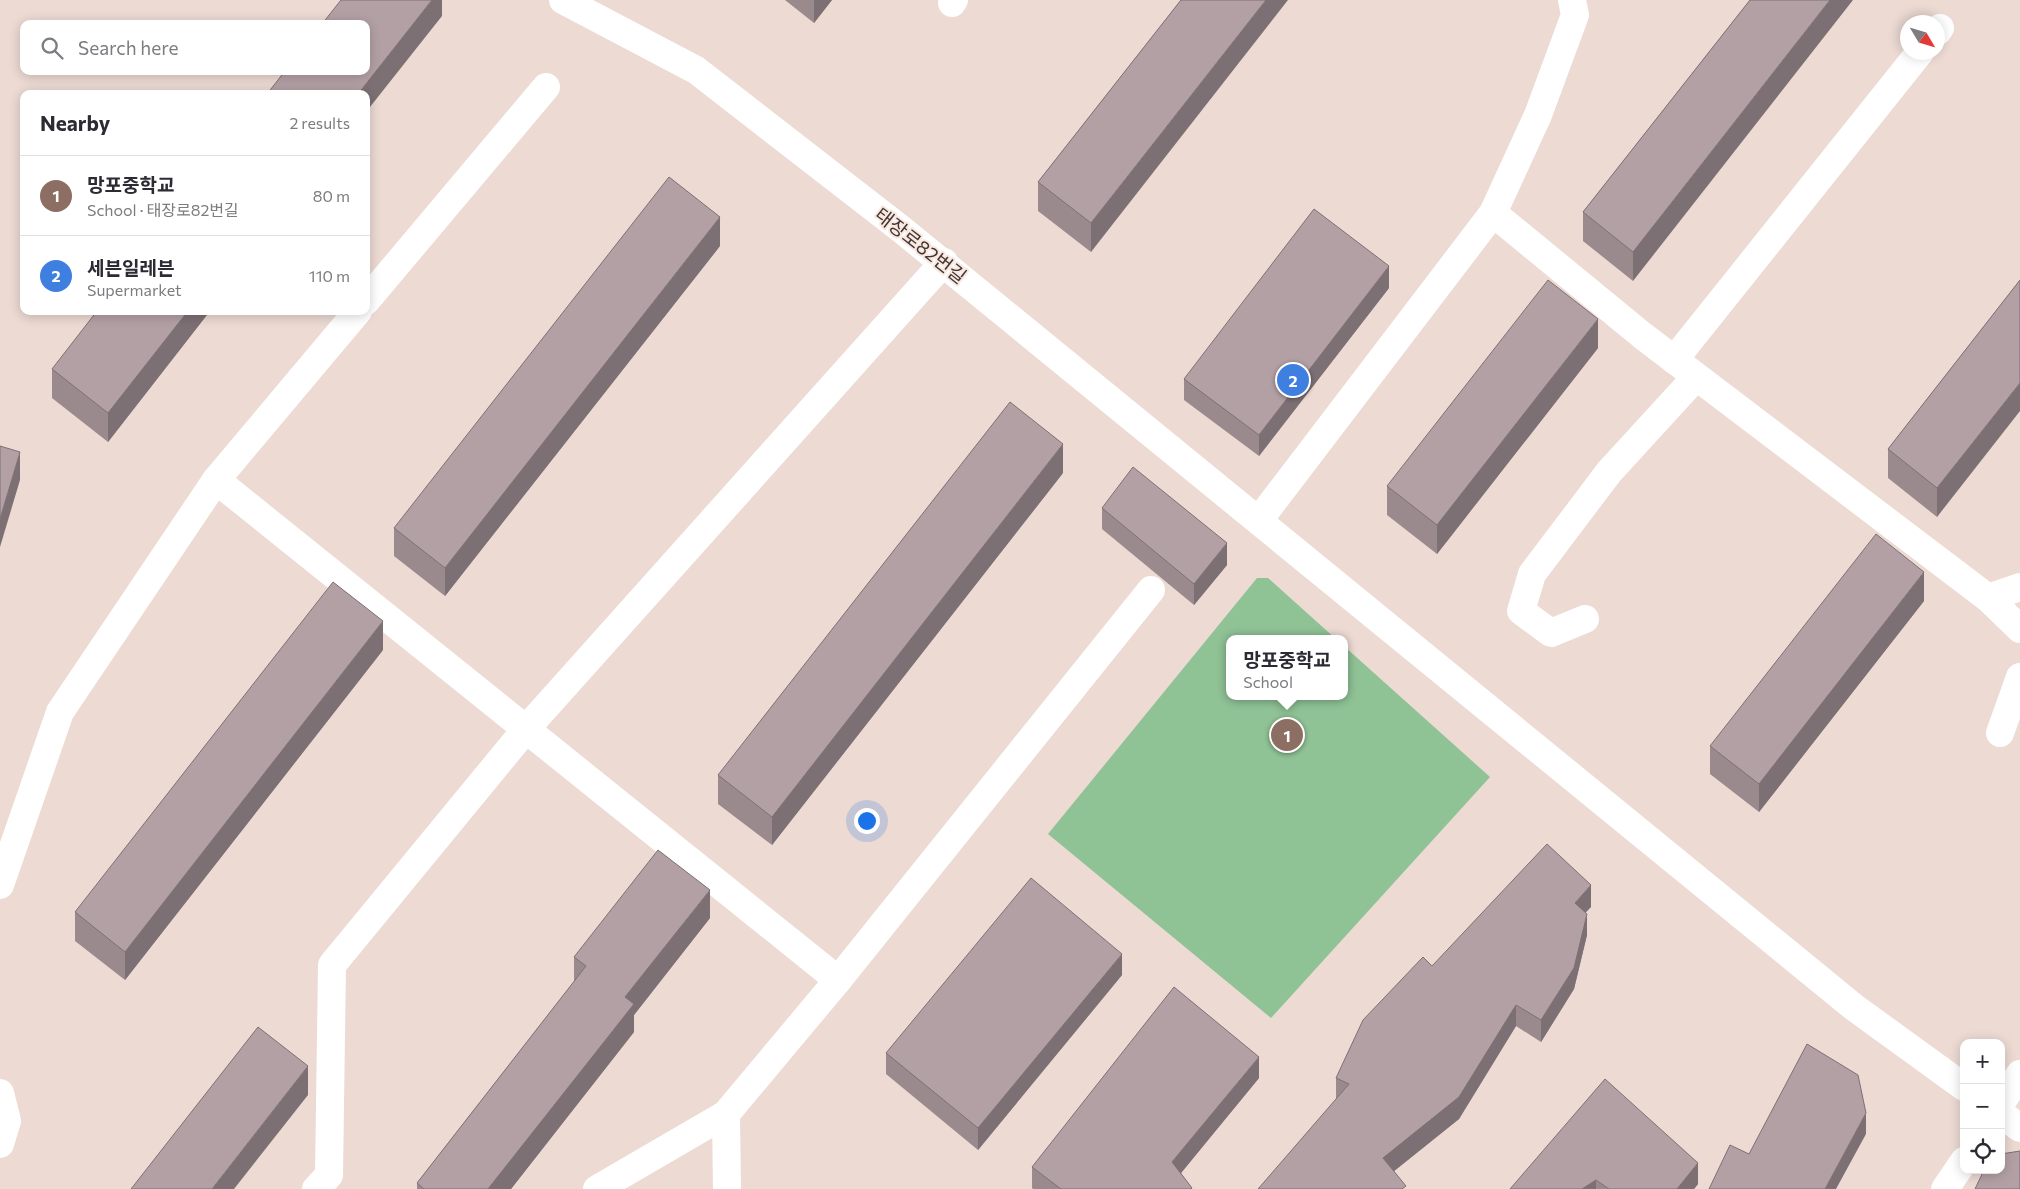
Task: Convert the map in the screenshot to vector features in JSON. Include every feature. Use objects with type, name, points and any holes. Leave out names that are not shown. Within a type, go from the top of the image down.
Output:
[{"type":"street","name":"태장로82번길","points":[[563,0],[696,70],[944,262],[1855,1008],[1960,1084]]},
{"type":"street","points":[[1259,520],[1493,213],[1538,116],[1574,15],[1572,0]]},
{"type":"street","points":[[1674,360],[1914,60]]},
{"type":"street","points":[[370,296],[546,87]]},
{"type":"street","points":[[1493,213],[1674,360],[1988,598],[2020,628]]},
{"type":"street","points":[[330,1184],[332,966],[526,729],[944,262]]},
{"type":"street","points":[[0,885],[60,712],[216,480],[355,315]]},
{"type":"street","points":[[1586,619],[1551,633],[1521,611],[1532,574],[1609,472],[1696,377]]},
{"type":"street","points":[[216,480],[838,980]]},
{"type":"street","points":[[1988,598],[2020,587]]},
{"type":"street","points":[[597,1189],[726,1114],[838,980],[1151,590]]},
{"type":"street","points":[[2000,733],[2020,677]]},
{"type":"street","points":[[2005,1097],[2020,1074]]},
{"type":"street","points":[[0,1093],[7,1121],[0,1144]]},
{"type":"street","points":[[726,1114],[727,1189]]},
{"type":"street","points":[[2005,1117],[2020,1128]]},
{"type":"street","points":[[1945,1189],[1960,1167]]},
{"type":"green space","points":[[1257,578],[1268,578],[1332,635],[1226,635],[1226,700],[1348,700],[1348,650],[1490,777],[1271,1018],[1048,834]]},
{"type":"building","points":[[341,0],[432,0],[361,90],[270,90],[282,75],[370,75],[370,20],[325,20]]},
{"type":"building","points":[[1181,0],[1266,0],[1091,223],[1038,182]]},
{"type":"building","points":[[1750,0],[1830,0],[1633,252],[1583,212]]},
{"type":"building","points":[[669,177],[720,217],[445,568],[394,528]]},
{"type":"building","points":[[1314,209],[1389,266],[1259,435],[1184,379]]},
{"type":"building","points":[[1548,280],[1598,319],[1437,525],[1387,486]]},
{"type":"building","points":[[2020,280],[2020,383],[1937,488],[1888,449]]},
{"type":"building","points":[[94,315],[185,315],[108,413],[52,369]]},
{"type":"building","points":[[1010,402],[1063,444],[772,817],[718,775]]},
{"type":"building","points":[[0,446],[20,452],[0,519]]},
{"type":"building","points":[[1133,467],[1227,543],[1194,584],[1102,508]]},
{"type":"building","points":[[1876,534],[1924,572],[1759,784],[1710,746]]},
{"type":"building","points":[[333,582],[383,621],[125,952],[75,912]]},
{"type":"building","points":[[1547,844],[1591,885],[1575,903],[1587,914],[1574,968],[1541,1020],[1516,1005],[1459,1097],[1383,1158],[1406,1186],[1402,1189],[1258,1189],[1349,1084],[1336,1078],[1363,1020],[1423,957],[1432,966]]},
{"type":"building","points":[[658,850],[710,890],[625,997],[634,1004],[488,1189],[424,1189],[417,1183],[586,966],[574,957]]},
{"type":"building","points":[[1031,878],[1122,954],[978,1128],[886,1053]]},
{"type":"building","points":[[1174,987],[1259,1057],[1172,1162],[1192,1188],[1061,1189],[1032,1167]]},
{"type":"building","points":[[258,1027],[308,1066],[212,1189],[131,1189]]},
{"type":"building","points":[[1807,1044],[1858,1075],[1866,1113],[1825,1189],[1709,1189],[1730,1145],[1749,1154]]},
{"type":"building","points":[[1605,1079],[1698,1163],[1677,1189],[1609,1189],[1596,1180],[1582,1189],[1510,1189]]},
{"type":"building","points":[[2020,1151],[2020,1189],[1975,1189],[1982,1174],[2005,1174],[2005,1153]]},
{"type":"place","name":"세븐일레븐","points":[[1293,380]]},
{"type":"place","name":"망포중학교","points":[[1287,735]]}]
